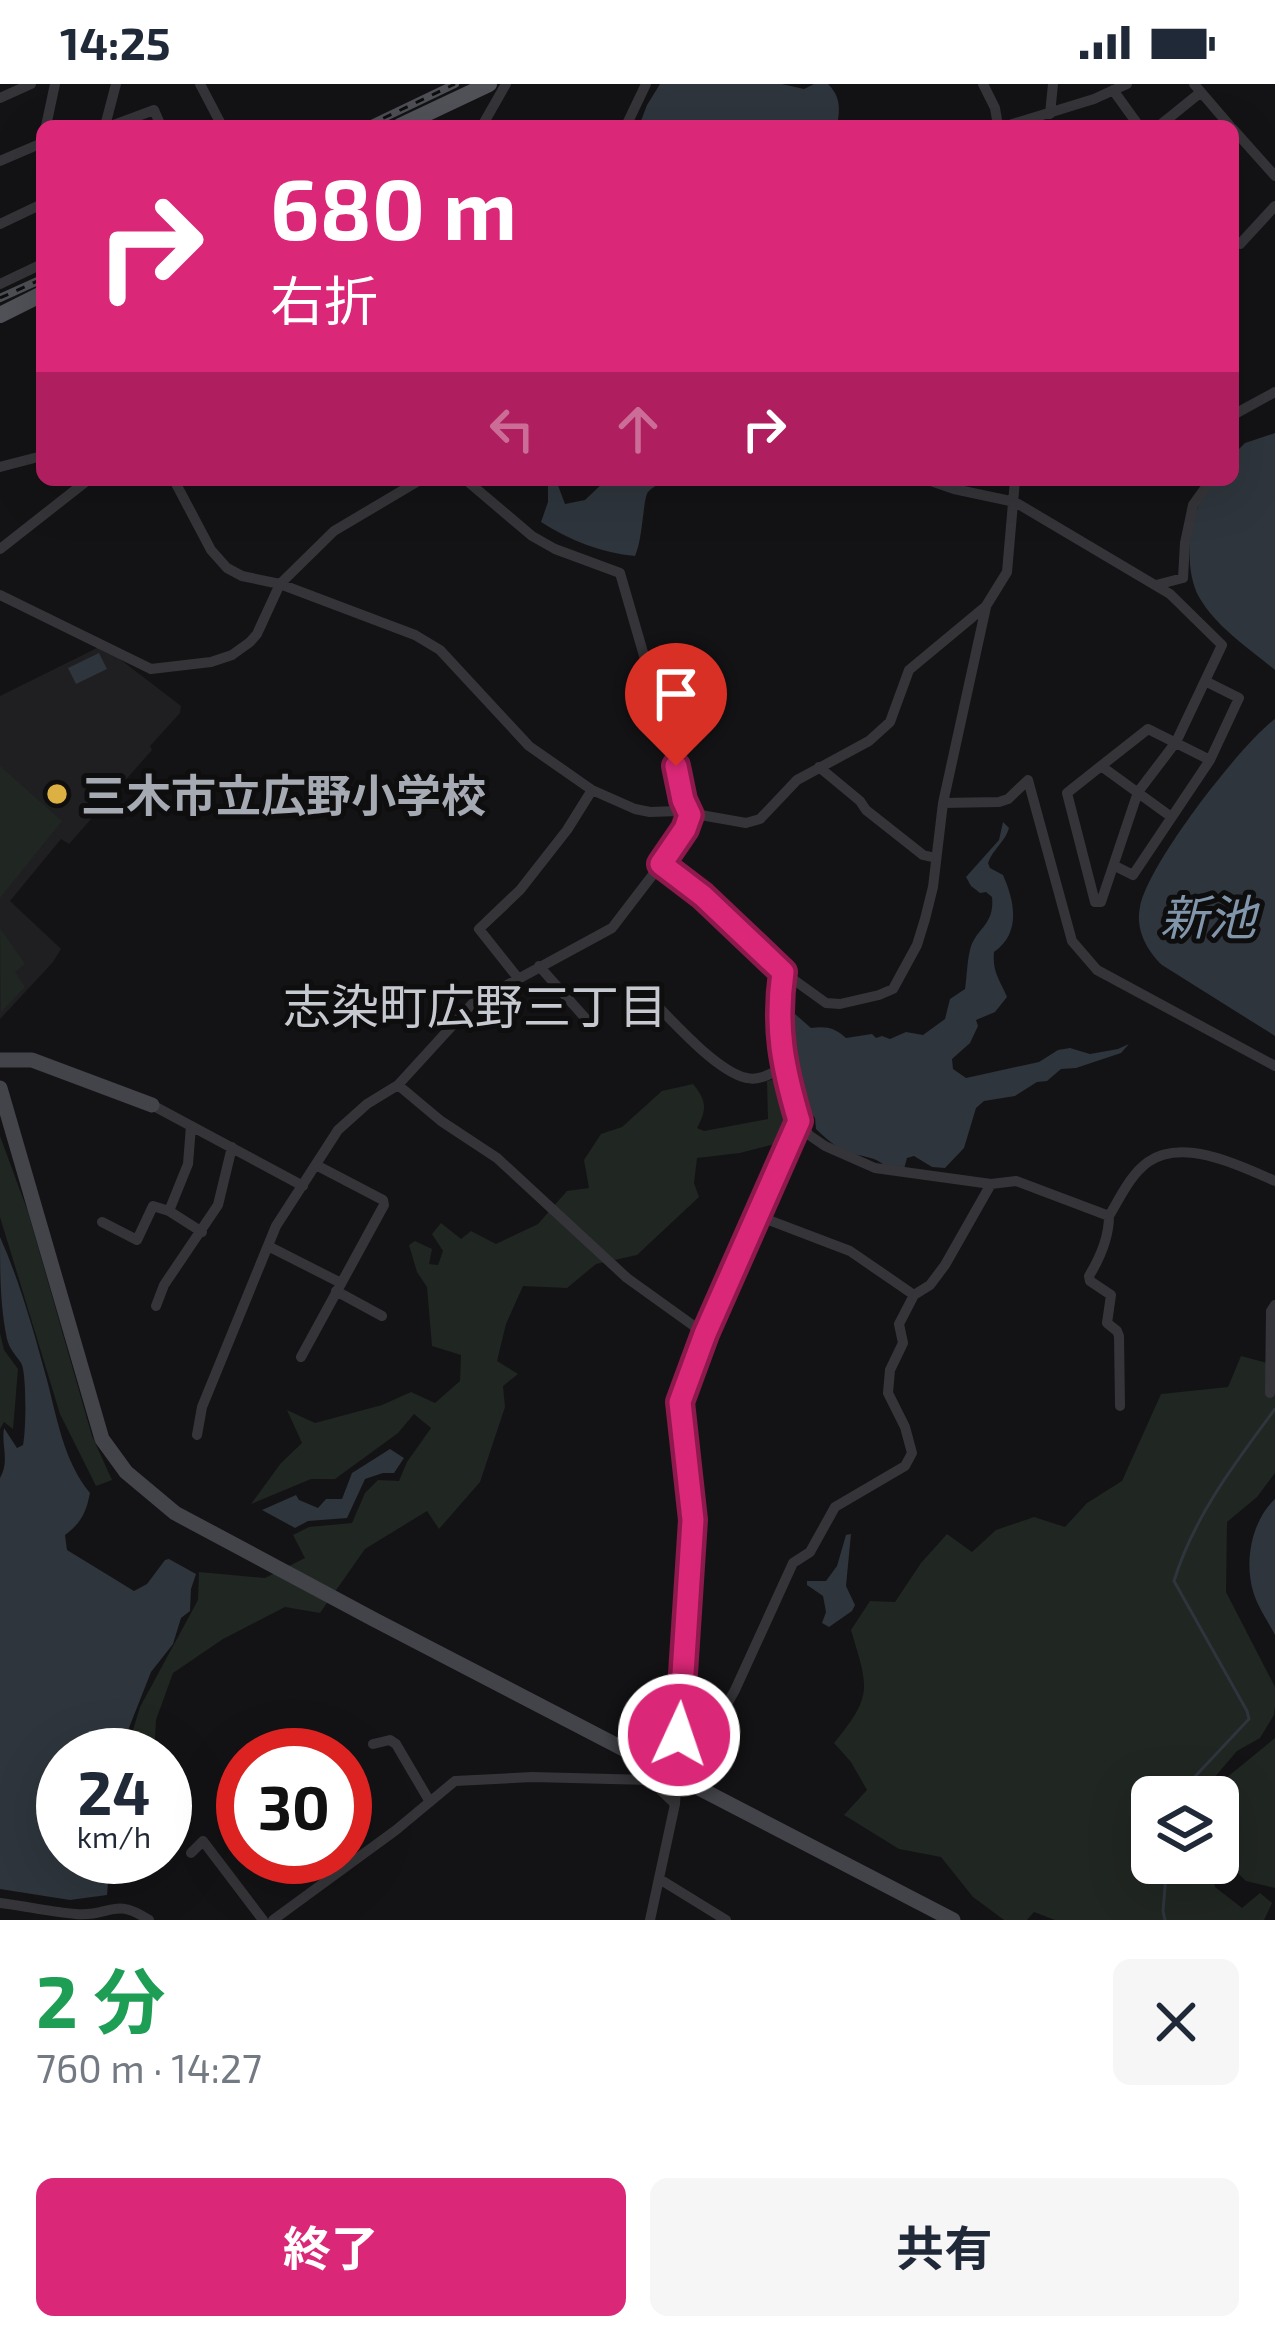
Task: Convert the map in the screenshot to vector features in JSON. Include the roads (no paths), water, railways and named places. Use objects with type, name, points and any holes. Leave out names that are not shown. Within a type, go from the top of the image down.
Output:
[{"type":"main road","points":[[413,120],[489,84]]},
{"type":"main road","points":[[0,315],[36,297]]},
{"type":"street","points":[[47,120],[55,84]]},
{"type":"street","points":[[109,120],[116,84]]},
{"type":"street","points":[[200,84],[219,120]]},
{"type":"street","points":[[485,120],[506,84]]},
{"type":"street","points":[[629,120],[646,84]]},
{"type":"street","points":[[983,84],[1004,120]]},
{"type":"street","points":[[1050,114],[1053,84]]},
{"type":"street","points":[[1029,120],[1127,84]]},
{"type":"street","points":[[0,98],[26,85]]},
{"type":"street","points":[[1165,120],[1198,88],[1225,120]]},
{"type":"street","points":[[1113,90],[1135,120]]},
{"type":"street","points":[[125,120],[154,110],[158,120]]},
{"type":"street","points":[[1239,136],[1275,176]]},
{"type":"street","points":[[0,161],[36,146]]},
{"type":"street","points":[[1239,244],[1275,206]]},
{"type":"street","points":[[0,224],[36,207]]},
{"type":"street","points":[[0,284],[36,267]]},
{"type":"street","points":[[1239,412],[1275,392]]},
{"type":"street","points":[[0,467],[36,458]]},
{"type":"street","points":[[0,549],[80,486]]},
{"type":"street","points":[[177,486],[211,550],[226,568],[415,635],[440,650],[529,746],[592,790],[635,809],[746,823],[760,819],[797,780],[869,740],[890,722],[909,670],[986,606],[1007,572],[1015,486]]},
{"type":"street","points":[[0,595],[151,669],[211,662],[250,642],[280,584],[334,531],[410,486]]},
{"type":"street","points":[[197,1435],[202,1407],[275,1226],[346,1123],[398,1085],[472,1004],[612,928],[661,864],[690,815],[620,572],[532,536],[472,486]]},
{"type":"street","points":[[945,486],[1015,502],[1170,594],[1222,645],[1176,742],[1138,792],[1101,902],[1095,902],[1067,793],[1148,729],[1176,742],[1210,760]]},
{"type":"street","points":[[1156,585],[1183,578],[1193,505],[1206,486]]},
{"type":"street","points":[[661,864],[703,896],[783,972],[826,1003],[840,1004],[893,989],[925,919],[943,803],[986,606]]},
{"type":"street","points":[[1114,866],[1132,875],[1210,760],[1240,698],[1205,681]]},
{"type":"street","points":[[1101,766],[1170,816]]},
{"type":"street","points":[[819,767],[923,855],[936,858]]},
{"type":"street","points":[[943,803],[999,802],[1028,780],[1072,941],[1089,962],[1275,1066]]},
{"type":"street","points":[[518,978],[478,929],[520,890],[592,790]]},
{"type":"street","points":[[539,967],[587,1020]]},
{"type":"street","points":[[783,972],[778,1031],[783,1068],[799,1121],[809,1135],[875,1168],[991,1184],[1016,1181],[1108,1216]]},
{"type":"street","points":[[644,992],[718,1064],[745,1078],[783,1068]]},
{"type":"street","points":[[0,1060],[32,1060],[152,1105],[303,1186]]},
{"type":"street","points":[[398,1085],[497,1159],[627,1278],[705,1334]]},
{"type":"street","points":[[0,1088],[102,1439],[126,1472],[175,1513],[953,1920]]},
{"type":"street","points":[[650,1920],[675,1804],[693,1520],[680,1402],[799,1121]]},
{"type":"street","points":[[170,1211],[188,1164],[191,1126]]},
{"type":"street","points":[[156,1306],[164,1286],[218,1205],[232,1148]]},
{"type":"street","points":[[1120,1406],[1119,1336],[1107,1323],[1111,1294],[1088,1276],[1104,1242],[1108,1216],[1136,1173],[1163,1154],[1205,1155],[1275,1181]]},
{"type":"street","points":[[301,1357],[383,1205],[383,1199],[316,1165]]},
{"type":"street","points":[[679,1735],[705,1743],[735,1690],[793,1563],[810,1552],[835,1507],[905,1466],[912,1453],[888,1393],[890,1370],[904,1343],[899,1324],[914,1295],[930,1285],[945,1265],[991,1184]]},
{"type":"street","points":[[102,1222],[137,1240],[153,1206],[202,1232]]},
{"type":"street","points":[[758,1216],[850,1251],[914,1295]]},
{"type":"street","points":[[268,1246],[382,1316]]},
{"type":"street","points":[[1270,1393],[1271,1311],[1275,1305]]},
{"type":"street","points":[[373,1744],[390,1740],[395,1744],[436,1797]]},
{"type":"street","points":[[273,1920],[455,1781],[650,1780],[675,1804]]},
{"type":"street","points":[[192,1852],[203,1841],[263,1920]]},
{"type":"street","points":[[661,1880],[727,1920]]},
{"type":"street","points":[[0,1903],[81,1914],[114,1906],[129,1908],[149,1920]]},
{"type":"water","points":[[660,84],[782,84],[804,89],[828,84],[838,104],[837,120],[641,120]]},
{"type":"water","points":[[1275,433],[1275,670],[1206,608],[1192,575],[1190,538],[1200,501],[1210,486],[1239,486],[1239,449]]},
{"type":"water","points":[[548,486],[558,486],[565,504],[585,500],[600,486],[656,486],[646,496],[635,556],[586,545],[541,522]]},
{"type":"water","points":[[99,653],[107,669],[76,684],[68,668]]},
{"type":"water","name":"新池","points":[[1275,719],[1275,1036],[1162,965],[1144,939],[1139,915],[1147,888],[1177,835],[1240,753]]},
{"type":"water","points":[[1003,822],[1009,828],[988,863],[1003,875],[1013,906],[1008,936],[994,952],[995,971],[1007,997],[995,1012],[976,1020],[970,1043],[952,1059],[953,1069],[966,1078],[1039,1062],[1058,1050],[1090,1054],[1129,1044],[1121,1053],[1061,1069],[1015,1096],[984,1101],[976,1108],[964,1148],[945,1168],[932,1167],[914,1156],[907,1158],[904,1169],[843,1150],[816,1129],[815,1118],[803,1103],[788,1012],[811,1028],[830,1029],[846,1038],[872,1034],[890,1039],[906,1032],[923,1035],[945,1019],[950,999],[965,989],[970,950],[992,907],[992,897],[980,893],[966,877],[999,840]]},
{"type":"water","points":[[0,1237],[26,1307],[63,1439],[90,1493],[82,1517],[65,1535],[67,1550],[134,1591],[147,1584],[165,1560],[196,1574],[190,1611],[181,1618],[173,1644],[151,1672],[129,1728],[36,1728],[36,1884],[108,1884],[107,1895],[70,1900],[0,1889],[0,1478],[4,1428],[17,1448],[23,1445],[25,1403],[23,1369],[10,1346],[1,1288]]},
{"type":"water","points":[[390,1449],[404,1458],[394,1473],[365,1479],[347,1518],[308,1521],[295,1528],[262,1510],[296,1495],[318,1508],[326,1499],[342,1499],[352,1473]]},
{"type":"water","points":[[1275,1499],[1275,1635],[1255,1597],[1249,1567],[1256,1529]]},
{"type":"water","points":[[851,1534],[846,1586],[855,1605],[829,1627],[822,1623],[823,1596],[807,1581],[826,1581],[837,1566],[846,1535]]},
{"type":"waterway","points":[[1195,1776],[1249,1719],[1174,1581],[1204,1512],[1275,1409]]},
{"type":"waterway","points":[[1165,1884],[1165,1920]]},
{"type":"railway","points":[[380,120],[455,84]]},
{"type":"railway","points":[[0,298],[36,282]]},
{"type":"place","name":"三木市立広野小学校","points":[[57,794]]},
{"type":"district","name":"志染町広野三丁目","points":[[475,1005]]}]
